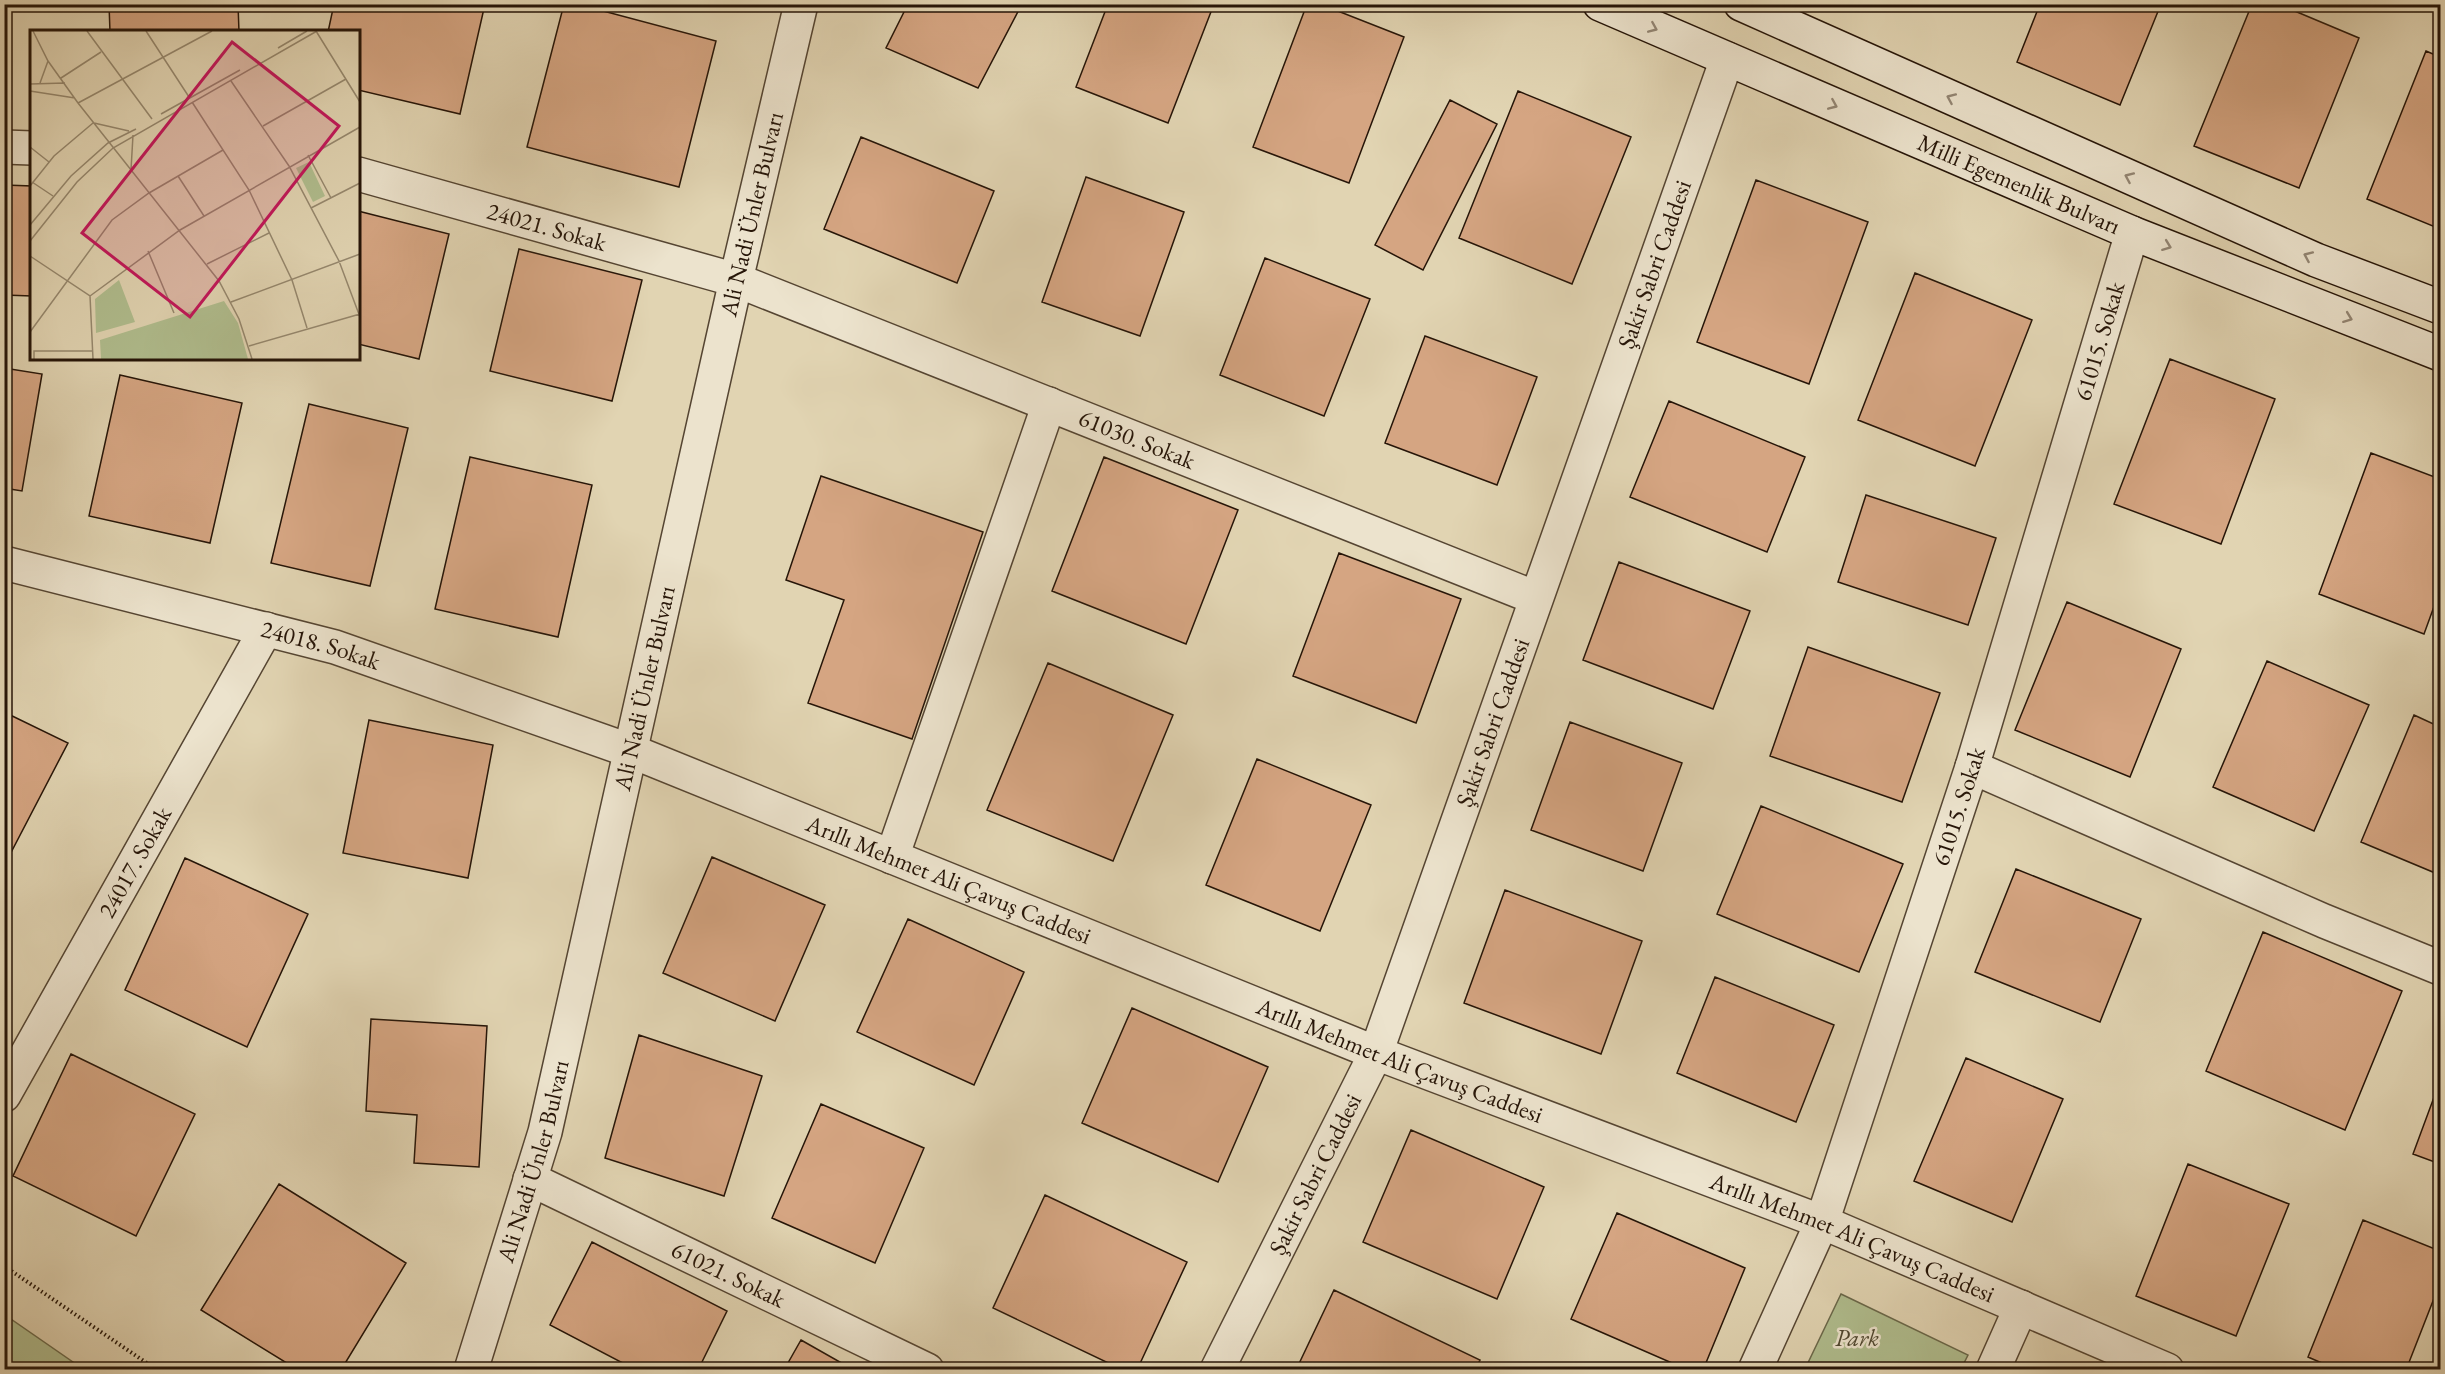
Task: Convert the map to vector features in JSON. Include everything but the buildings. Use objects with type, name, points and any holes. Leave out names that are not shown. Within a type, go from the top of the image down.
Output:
[{"type":"street","name":"Ali Nadi Ünler Bulvarı","points":[[471,1370],[545,1132],[736,280],[801,4]]},
{"type":"street","name":"Milli Egemenlik Bulvarı","points":[[1600,4],[2132,233],[2440,354]]},
{"type":"street","name":"Milli Egemenlik Bulvarı","points":[[1744,5],[2316,260],[2440,307]]},
{"type":"street","name":"Şakir Sabri Caddesi","points":[[1217,1370],[1376,1053],[1727,59]]},
{"type":"street","points":[[4,147],[30,148]]},
{"type":"street","name":"24021. Sokak","points":[[360,175],[736,280]]},
{"type":"street","name":"61015. Sokak","points":[[1755,1370],[1822,1222],[1972,767],[2132,233]]},
{"type":"street","name":"61030. Sokak","points":[[736,280],[1536,598]]},
{"type":"street","points":[[892,857],[1049,404]]},
{"type":"street","name":"24018. Sokak","points":[[4,563],[335,647],[630,751]]},
{"type":"street","name":"24017. Sokak","points":[[4,1095],[266,629]]},
{"type":"street","name":"Arıllı Mehmet Ali Çavuş Caddesi","points":[[630,751],[1376,1053],[1822,1222],[2167,1370]]},
{"type":"street","points":[[1972,767],[2324,921],[2440,968]]},
{"type":"street","name":"61021. Sokak","points":[[530,1179],[927,1370]]},
{"type":"street","points":[[1993,1370],[2021,1307]]},
{"type":"path","points":[[4,1266],[157,1370]]},
{"type":"green space","name":"Park","points":[[1841,1294],[1968,1355],[1961,1369],[1805,1369]]},
{"type":"green space","points":[[5,1315],[83,1369],[5,1369]]}]
